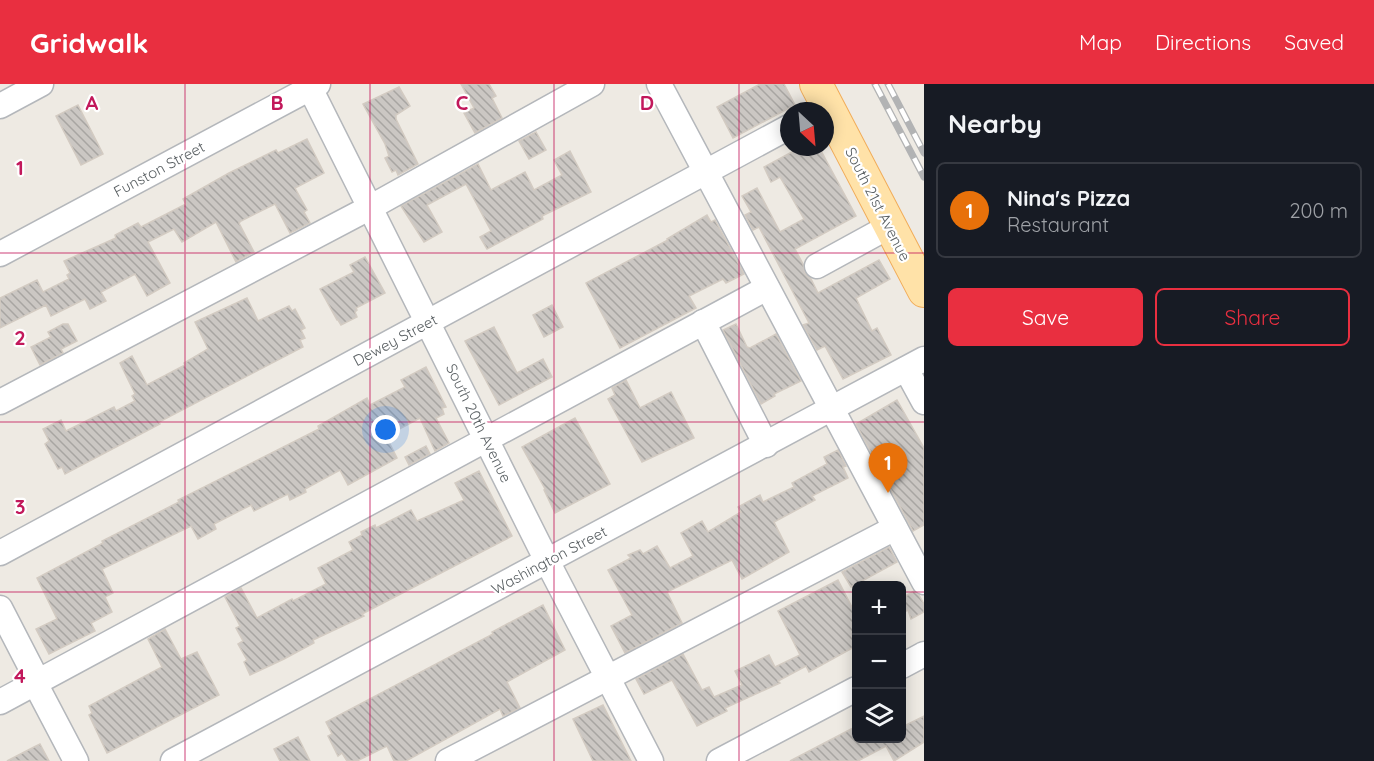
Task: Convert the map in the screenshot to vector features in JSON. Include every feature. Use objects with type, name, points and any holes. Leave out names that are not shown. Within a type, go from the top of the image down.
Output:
[{"type":"main road","name":"South 21st Avenue","points":[[821,100],[924,291]]},
{"type":"street","points":[[0,106],[41,84]]},
{"type":"street","points":[[0,402],[371,207],[592,84]]},
{"type":"street","points":[[659,84],[924,582]]},
{"type":"street","name":"South 20th Avenue","points":[[312,85],[547,561],[651,761]]},
{"type":"street","name":"Funston Street","points":[[0,254],[312,85]]},
{"type":"street","name":"Dewey Street","points":[[0,553],[780,132]]},
{"type":"street","points":[[817,266],[890,226]]},
{"type":"street","points":[[0,702],[767,288]]},
{"type":"street","points":[[703,322],[765,445]]},
{"type":"street","points":[[915,364],[924,402]]},
{"type":"street","name":"Washington Street","points":[[173,761],[915,364]]},
{"type":"street","points":[[448,761],[895,528]]},
{"type":"street","points":[[0,608],[32,670],[35,683],[76,761]]},
{"type":"street","points":[[906,664],[924,654]]},
{"type":"street","points":[[719,761],[751,754],[852,691]]},
{"type":"building","points":[[461,84],[489,84],[496,96],[492,98],[502,118],[475,133],[464,113],[474,108]]},
{"type":"building","points":[[760,84],[784,84],[793,102],[780,102],[780,113],[733,138],[717,107]]},
{"type":"building","points":[[399,87],[410,106],[396,115],[396,119],[418,164],[398,175],[396,170],[392,172],[385,158],[389,156],[385,144],[363,104]]},
{"type":"building","points":[[78,105],[103,154],[81,165],[56,116]]},
{"type":"building","points":[[536,132],[546,150],[529,159],[519,141]]},
{"type":"building","points":[[307,139],[324,173],[295,188],[307,210],[304,212],[310,223],[290,233],[275,204],[241,221],[239,223],[254,252],[236,262],[216,222],[182,242],[174,229],[148,242],[170,283],[147,296],[135,274],[101,292],[106,301],[90,309],[85,299],[51,316],[46,305],[0,328],[0,298],[37,280],[43,292],[69,279],[67,275],[70,273],[64,261],[116,238],[115,235],[138,223],[141,227],[186,204],[183,199],[229,173],[276,150],[278,153]]},
{"type":"building","points":[[570,151],[591,192],[542,216],[543,219],[487,249],[480,237],[491,231],[466,184],[427,205],[442,232],[424,242],[401,206],[478,164],[491,190],[525,172],[534,190],[562,175],[554,160]]},
{"type":"building","points":[[784,156],[824,156],[856,216],[795,249],[805,273],[818,293],[879,260],[890,279],[856,298],[872,331],[877,328],[891,355],[843,379],[825,346],[817,350],[803,325],[809,323],[759,227],[753,230],[745,215],[751,212],[742,196],[757,188],[780,232],[804,219],[780,177],[771,182],[764,167]]},
{"type":"building","points":[[707,215],[711,222],[715,220],[744,274],[726,283],[723,279],[689,296],[696,308],[620,348],[586,283],[668,240]]},
{"type":"building","points":[[365,257],[385,293],[356,308],[357,317],[341,325],[320,289],[354,272],[350,265]]},
{"type":"building","points":[[247,298],[258,321],[289,306],[292,311],[295,309],[305,328],[301,330],[305,338],[300,340],[303,347],[65,474],[62,467],[58,469],[45,444],[49,441],[43,429],[61,420],[66,431],[114,407],[116,411],[135,401],[132,396],[135,394],[120,363],[132,356],[147,385],[185,365],[184,363],[208,349],[195,322]]},
{"type":"building","points":[[552,305],[563,327],[544,337],[533,315]]},
{"type":"building","points":[[63,324],[68,324],[77,341],[61,349],[63,353],[40,365],[31,347],[51,337],[48,332]]},
{"type":"building","points":[[736,324],[747,347],[750,348],[776,334],[801,381],[774,394],[775,396],[761,404],[723,330]]},
{"type":"building","points":[[494,327],[517,373],[543,359],[552,377],[499,405],[465,341]]},
{"type":"building","points":[[426,367],[446,407],[442,408],[444,414],[436,418],[449,443],[435,451],[420,418],[386,436],[397,458],[348,485],[340,470],[290,500],[288,494],[254,511],[251,505],[214,524],[216,529],[198,539],[191,526],[102,569],[113,593],[105,597],[112,612],[91,623],[95,631],[49,654],[36,629],[57,619],[37,578],[103,543],[102,541],[179,502],[178,500],[319,429],[318,426],[367,398],[370,405],[405,387],[401,380]]},
{"type":"building","points":[[626,380],[640,408],[671,392],[694,438],[642,462],[608,399],[615,395],[612,388]]},
{"type":"building","points":[[897,400],[924,448],[924,525],[913,531],[856,424]]},
{"type":"building","points":[[575,418],[610,484],[555,513],[522,447]]},
{"type":"building","points":[[426,446],[430,454],[409,465],[405,457]]},
{"type":"building","points":[[838,450],[846,466],[843,467],[848,478],[812,496],[815,500],[774,522],[789,552],[742,579],[732,560],[667,592],[682,623],[625,653],[611,626],[632,615],[608,570],[631,558],[628,555],[640,550],[643,554],[657,546],[670,568],[693,556],[681,533],[702,521],[708,532],[741,512],[738,507],[760,495],[763,502],[794,487],[792,483],[827,464],[824,457]]},
{"type":"building","points":[[479,471],[512,536],[362,614],[364,616],[313,640],[314,643],[284,659],[250,675],[244,662],[247,660],[238,644],[243,641],[236,628],[240,626],[225,597],[241,588],[257,618],[292,599],[293,601],[326,584],[318,568],[353,550],[349,542],[362,535],[361,532],[375,525],[376,528],[411,510],[417,521],[464,500],[455,483]]},
{"type":"building","points":[[889,547],[897,562],[862,581],[852,581],[851,587],[842,572]]},
{"type":"building","points":[[838,580],[852,607],[852,648],[809,672],[806,666],[778,681],[780,683],[725,708],[727,711],[697,726],[672,680],[644,694],[636,679],[683,654],[702,690],[709,687],[714,697],[742,685],[735,671],[769,655],[775,667],[800,655],[778,611]]},
{"type":"building","points":[[914,591],[919,595],[924,604],[924,612],[911,619],[908,610],[906,611],[906,596]]},
{"type":"building","points":[[543,605],[565,650],[507,682],[520,708],[503,716],[500,709],[406,761],[394,761],[387,746],[357,761],[347,761],[342,753],[338,756],[328,736],[332,734],[326,722]]},
{"type":"building","points":[[165,629],[181,659],[197,652],[219,695],[107,753],[89,715],[92,713],[89,706],[162,667],[148,639]]},
{"type":"building","points":[[603,705],[631,761],[593,761],[573,719]]},
{"type":"building","points":[[924,716],[924,742],[894,761],[886,746],[858,761],[790,761],[852,729],[852,743],[906,743],[906,725]]},
{"type":"building","points":[[298,737],[310,761],[280,761],[274,749]]},
{"type":"building","points":[[40,744],[49,761],[7,761],[34,747]]},
{"type":"railway","points":[[875,84],[924,177]]},
{"type":"railway","points":[[888,84],[924,153]]},
{"type":"place","name":"Nina's Pizza","points":[[888,493]]}]
